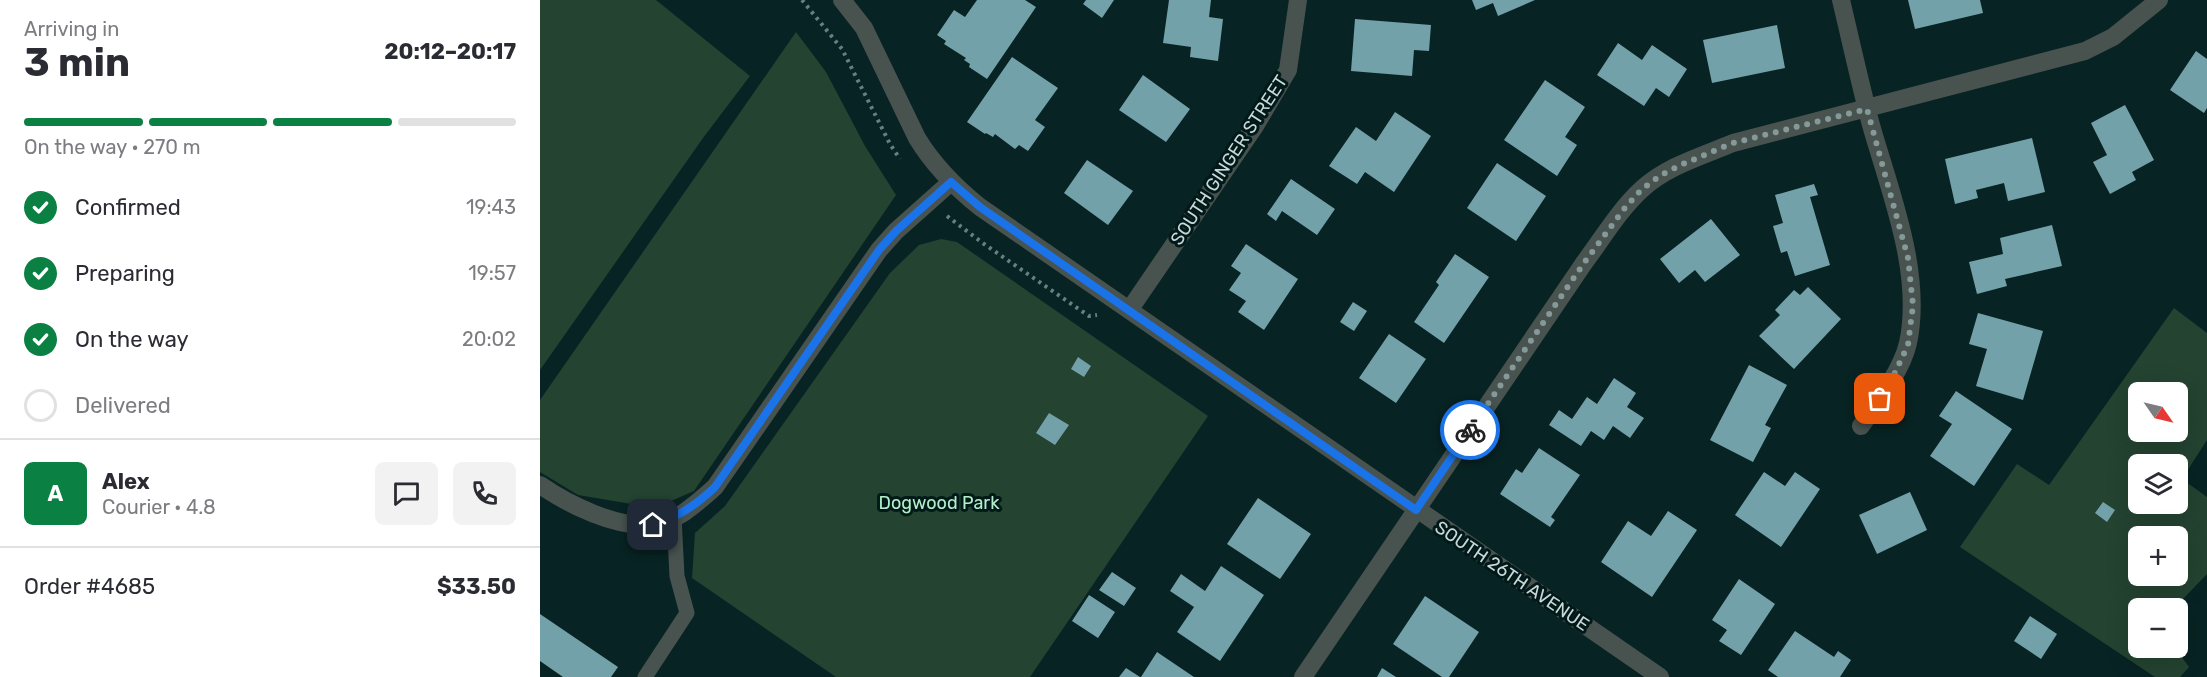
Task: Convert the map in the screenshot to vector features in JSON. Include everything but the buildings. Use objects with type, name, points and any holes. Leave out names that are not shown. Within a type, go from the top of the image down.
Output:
[{"type":"street","name":"SOUTH 26TH AVENUE","points":[[842,0],[864,28],[928,156],[951,182],[980,207],[1660,677]]},
{"type":"street","name":"SOUTH GINGER STREET","points":[[1130,309],[1255,126],[1288,70],[1298,0]]},
{"type":"street","points":[[1841,0],[1867,109],[1908,258],[1913,305],[1908,345],[1889,385],[1861,426]]},
{"type":"street","points":[[1303,677],[1584,263],[1641,190],[1661,175],[1733,143],[2085,51],[2113,37],[2159,0]]},
{"type":"street","points":[[540,485],[562,500],[625,523],[653,525],[674,518],[696,504],[715,487],[879,250],[896,231],[951,182]]},
{"type":"lane","points":[[645,677],[687,613],[677,576],[674,518]]},
{"type":"green space","points":[[540,0],[656,0],[750,76],[703,138],[540,370]]},
{"type":"green space","points":[[796,32],[826,72],[865,146],[896,195],[694,491],[655,508],[578,495],[540,472],[540,400]]},
{"type":"green space","name":"Dogwood Park","points":[[941,239],[957,242],[1208,416],[1030,677],[836,677],[692,578],[695,533],[725,506],[890,273],[919,245]]},
{"type":"green space","points":[[2174,308],[2207,333],[2207,440],[2188,470],[2188,454],[2128,454],[2128,514],[2188,514],[2188,483],[2207,497],[2207,574],[2184,598],[2128,598],[2128,658],[2182,658],[2189,667],[2180,677],[2155,677],[1960,547],[2017,464],[2049,485]]},
{"type":"way so far","points":[[1470,430],[1584,263],[1641,190],[1661,175],[1733,143],[1867,109],[1908,258],[1913,305],[1908,345],[1880,399]]},
{"type":"route","points":[[653,525],[674,518],[696,504],[715,487],[879,250],[896,231],[951,182],[980,207],[1130,309],[1416,510],[1470,430]]}]
